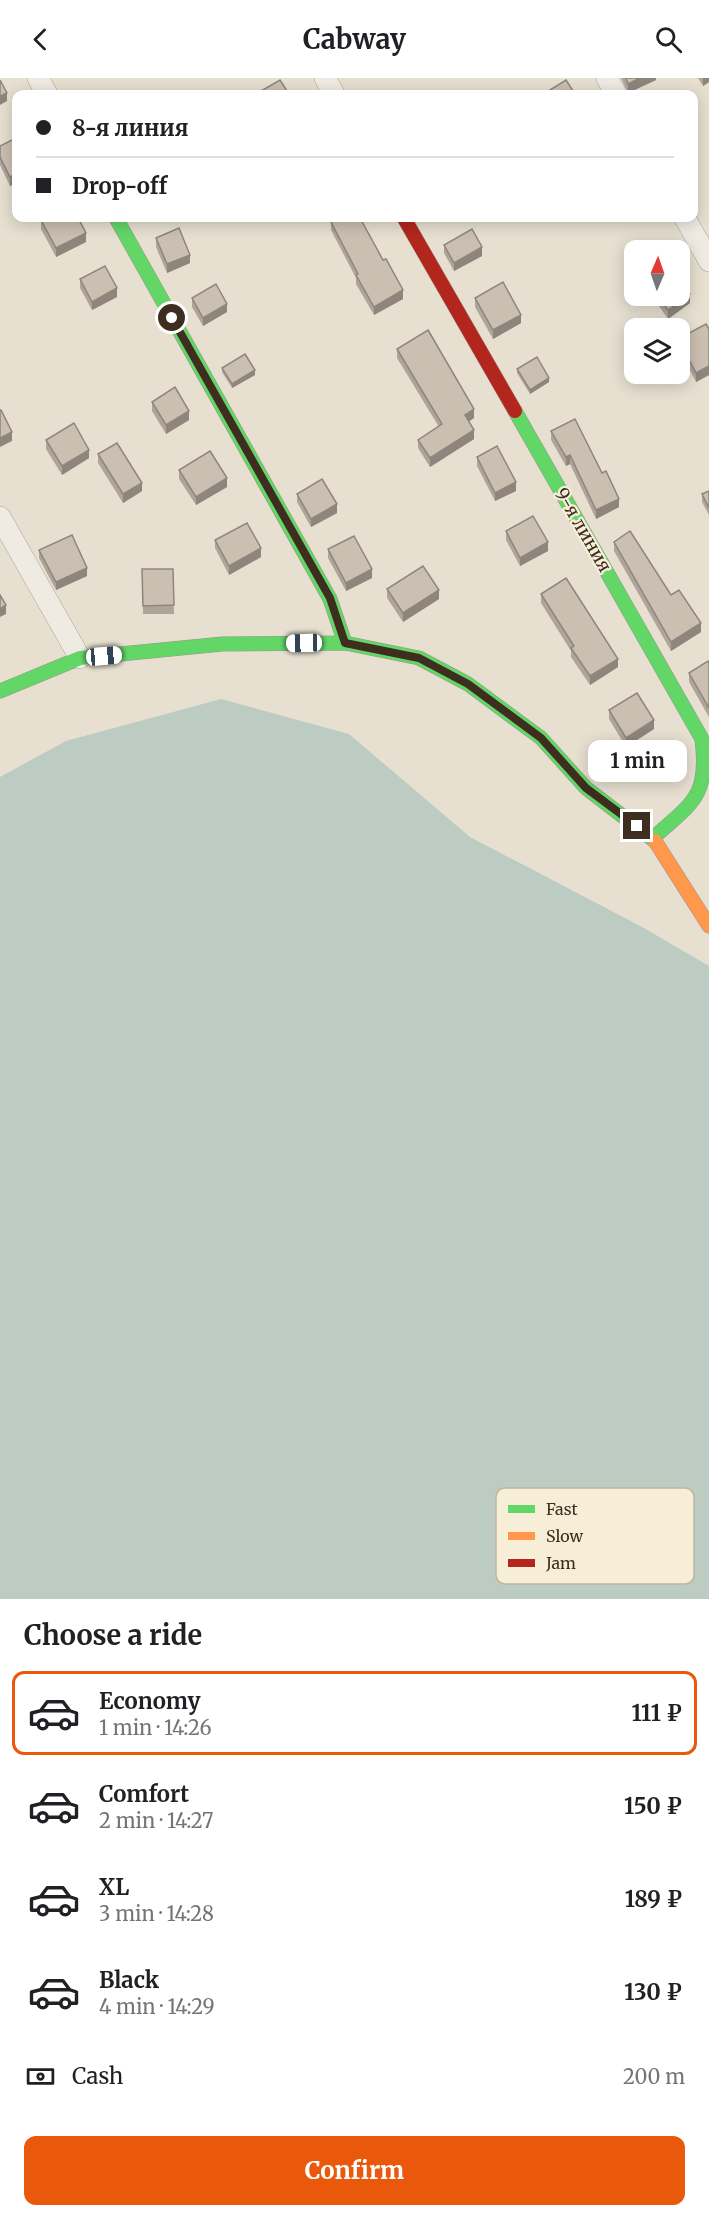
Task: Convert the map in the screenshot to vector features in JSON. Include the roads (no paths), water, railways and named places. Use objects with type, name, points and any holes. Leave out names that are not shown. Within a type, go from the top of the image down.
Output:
[{"type":"street","points":[[118,222],[330,598],[345,643]]},
{"type":"street","name":"9-я линия","points":[[406,222],[702,739],[706,768],[696,800],[653,838]]},
{"type":"street","points":[[687,222],[709,261]]},
{"type":"street","points":[[0,517],[80,658]]},
{"type":"street","points":[[0,691],[80,658],[222,644],[345,643],[419,658],[468,684],[541,738],[586,788],[653,838],[709,926]]}]
